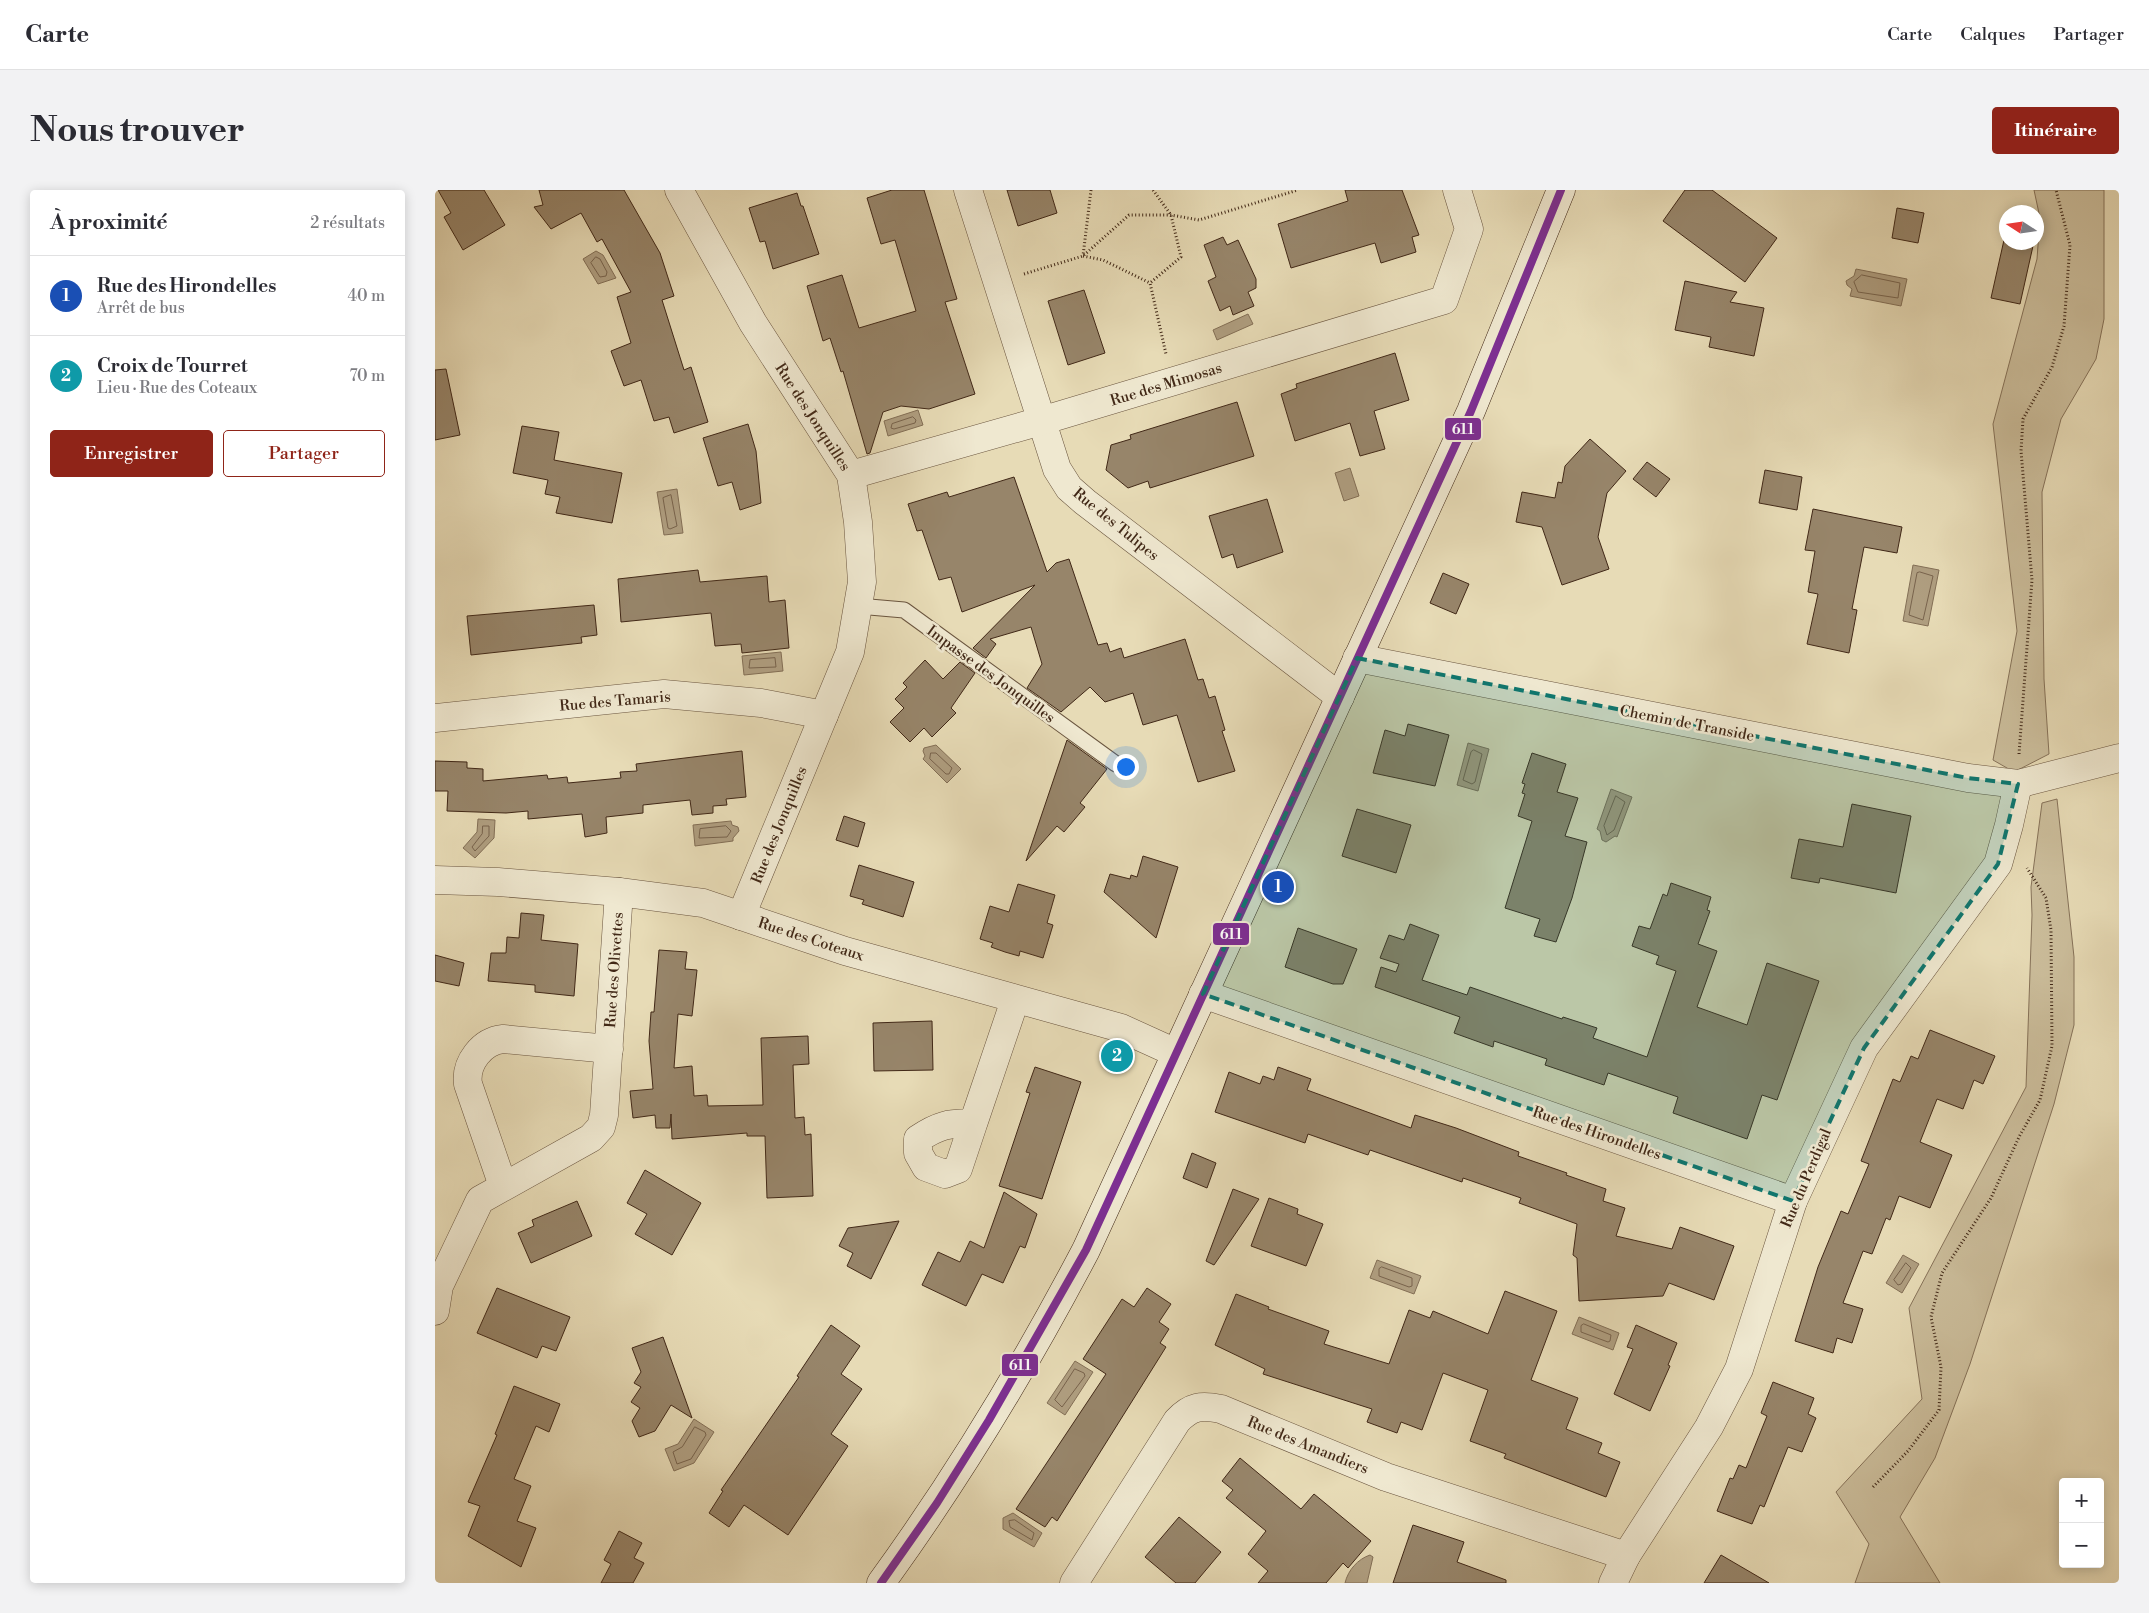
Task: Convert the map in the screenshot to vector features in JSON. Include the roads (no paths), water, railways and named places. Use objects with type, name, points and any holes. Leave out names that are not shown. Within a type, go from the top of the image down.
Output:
[{"type":"street","name":"Rue des Jonquilles","points":[[679,190],[753,323],[851,475],[858,522],[862,582],[850,652],[741,916]]},
{"type":"street","name":"Rue des Tulipes","points":[[968,190],[1057,469],[1069,488],[1340,697]]},
{"type":"street","name":"Rue des Mimosas","points":[[851,475],[1041,421],[1444,300],[1469,229],[1457,190]]},
{"type":"street","points":[[881,1583],[923,1526],[981,1436],[1042,1334],[1086,1250],[1471,411],[1561,190]]},
{"type":"street","name":"Chemin de Transide","points":[[1357,658],[1940,773],[2017,784]]},
{"type":"street","name":"Rue des Tamaris","points":[[435,718],[665,694],[761,703],[824,715]]},
{"type":"street","points":[[2017,784],[2119,758]]},
{"type":"street","name":"Rue du Perdigal","points":[[1613,1583],[1626,1556],[1709,1427],[1739,1369],[1793,1202],[1864,1048],[1998,864],[2017,784]]},
{"type":"street","name":"Rue des Coteaux","points":[[435,880],[498,882],[619,892],[703,903],[845,951],[1015,1000],[1121,1028],[1176,1053]]},
{"type":"street","name":"Rue des Olivettes","points":[[435,1311],[439,1286],[481,1200],[591,1138],[601,1127],[604,1115],[619,892]]},
{"type":"street","name":"Rue des Hirondelles","points":[[1203,994],[1793,1202]]},
{"type":"street","points":[[973,1124],[1015,1000]]},
{"type":"street","name":"Rue des Olivettes","points":[[503,1186],[468,1084],[467,1067],[471,1061],[494,1040],[503,1039],[609,1049]]},
{"type":"street","name":"Rue des Amandiers","points":[[1074,1583],[1177,1421],[1187,1411],[1197,1406],[1221,1409],[1386,1477],[1626,1556]]},
{"type":"lane","name":"Impasse des Jonquilles","points":[[858,606],[904,610],[1116,764]]},
{"type":"water","points":[[596,251],[603,255],[616,278],[598,284],[583,259]]},
{"type":"water","points":[[1856,269],[1907,279],[1901,306],[1850,296],[1852,289],[1847,285],[1846,281],[1854,276]]},
{"type":"water","points":[[1248,314],[1253,324],[1217,340],[1213,330]]},
{"type":"water","points":[[918,410],[923,425],[888,436],[884,421]]},
{"type":"water","points":[[1350,468],[1359,496],[1344,501],[1335,473]]},
{"type":"water","points":[[677,489],[683,533],[664,535],[657,492]]},
{"type":"water","points":[[1913,565],[1939,570],[1928,626],[1903,621]]},
{"type":"water","points":[[781,652],[783,671],[744,675],[742,656]]},
{"type":"water","points":[[1468,743],[1489,749],[1478,791],[1457,785]]},
{"type":"water","points":[[936,745],[961,769],[947,783],[923,759],[925,756],[924,748]]},
{"type":"water","points":[[1611,789],[1632,797],[1617,837],[1615,836],[1606,842],[1602,840],[1600,831],[1597,829]]},
{"type":"water","points":[[478,819],[495,820],[494,838],[475,858],[463,848],[477,832]]},
{"type":"water","points":[[731,821],[732,825],[738,827],[739,831],[733,838],[733,841],[695,846],[693,825]]},
{"type":"water","points":[[1903,1255],[1919,1264],[1902,1293],[1886,1283]]},
{"type":"water","points":[[1377,1260],[1421,1276],[1414,1294],[1370,1278]]},
{"type":"water","points":[[1579,1317],[1619,1333],[1613,1350],[1572,1334]]},
{"type":"water","points":[[1075,1361],[1093,1372],[1065,1415],[1047,1403]]},
{"type":"water","points":[[694,1419],[714,1432],[694,1463],[674,1471],[665,1449],[678,1444]]},
{"type":"water","points":[[1013,1513],[1042,1533],[1034,1547],[1003,1529],[1003,1518]]},
{"type":"water","points":[[1370,1555],[1373,1557],[1367,1583],[1345,1583],[1348,1574],[1354,1566],[1361,1559]]},
{"type":"place","name":"Rue des Hirondelles","points":[[1278,887]]},
{"type":"place","name":"Croix de Tourret","points":[[1117,1056]]}]
